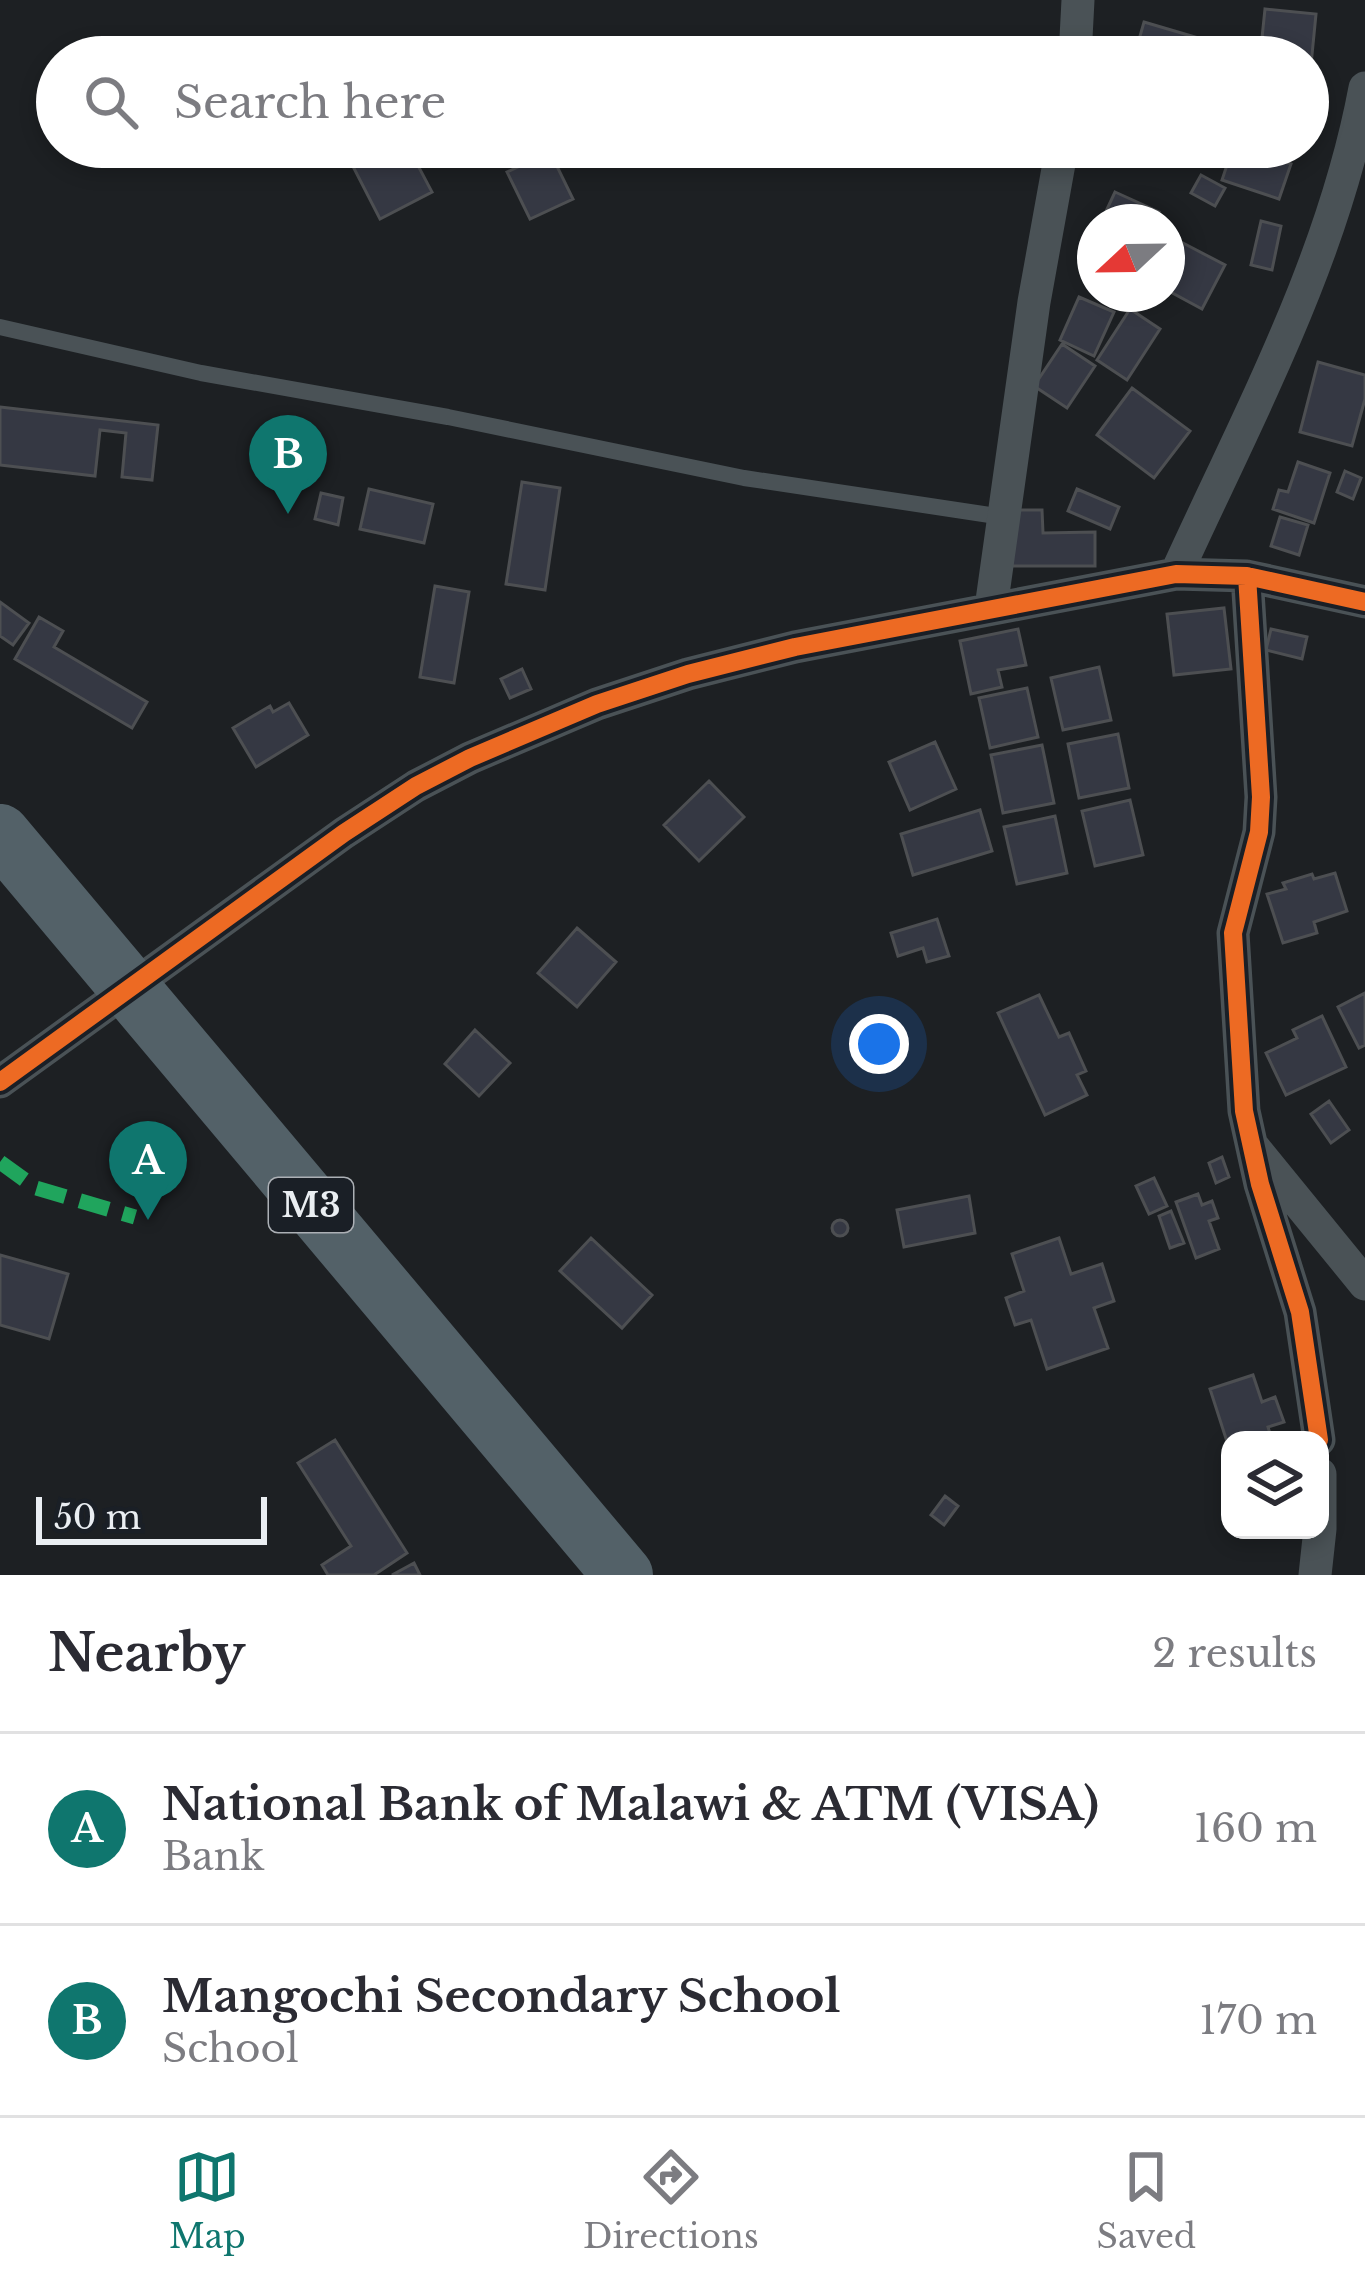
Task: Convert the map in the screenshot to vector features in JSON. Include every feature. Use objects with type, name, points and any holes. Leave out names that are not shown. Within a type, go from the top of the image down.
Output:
[{"type":"highway","name":"M3","points":[[0,834],[623,1575]]},
{"type":"street","points":[[1076,36],[1078,0]]},
{"type":"street","points":[[1176,574],[1335,214],[1365,88]]},
{"type":"street","points":[[991,608],[1034,302],[1058,168]]},
{"type":"street","points":[[0,1082],[344,832],[470,758],[597,704],[796,647],[1176,574],[1247,576],[1365,602]]},
{"type":"street","points":[[1247,576],[1261,813],[1233,933],[1232,960],[1249,1142],[1300,1312],[1318,1431]]},
{"type":"street","points":[[1249,1142],[1365,1284]]},
{"type":"street","points":[[1315,1575],[1319,1539]]},
{"type":"lane","points":[[0,328],[201,373],[448,417],[744,478],[1003,517]]},
{"type":"building","points":[[1265,9],[1316,14],[1314,36],[1262,36]]},
{"type":"building","points":[[1144,22],[1192,36],[1140,36]]},
{"type":"building","points":[[354,168],[419,168],[432,192],[380,219]]},
{"type":"building","points":[[558,168],[573,199],[530,219],[507,172]]},
{"type":"building","points":[[1226,168],[1290,168],[1279,199],[1222,180]]},
{"type":"building","points":[[1201,175],[1225,188],[1215,206],[1191,193]]},
{"type":"building","points":[[1115,192],[1141,204],[1109,204]]},
{"type":"building","points":[[1261,221],[1281,226],[1272,270],[1251,265]]},
{"type":"building","points":[[1185,244],[1225,265],[1202,309],[1185,300]]},
{"type":"building","points":[[1077,302],[1077,312],[1114,312],[1094,356],[1060,340]]},
{"type":"building","points":[[1128,312],[1160,329],[1127,380],[1097,360]]},
{"type":"building","points":[[1062,344],[1095,366],[1067,408],[1034,386]]},
{"type":"building","points":[[1318,362],[1365,375],[1365,399],[1352,446],[1300,432]]},
{"type":"building","points":[[1132,388],[1190,431],[1154,478],[1097,435]]},
{"type":"building","points":[[0,407],[158,425],[152,480],[122,477],[126,433],[100,430],[95,476],[0,465]]},
{"type":"building","points":[[1298,462],[1330,473],[1314,523],[1273,509],[1279,490],[1288,492]]},
{"type":"building","points":[[1345,471],[1361,478],[1353,499],[1337,492]]},
{"type":"building","points":[[522,482],[560,488],[545,590],[506,584]]},
{"type":"building","points":[[369,489],[433,504],[424,543],[360,529]]},
{"type":"building","points":[[1077,489],[1119,507],[1110,529],[1068,511]]},
{"type":"building","points":[[321,493],[343,498],[338,525],[315,519]]},
{"type":"building","points":[[1012,510],[1042,510],[1043,533],[1095,532],[1095,566],[1012,566]]},
{"type":"building","points":[[1280,517],[1308,525],[1299,555],[1271,546]]},
{"type":"building","points":[[435,586],[469,592],[454,683],[420,677]]},
{"type":"building","points":[[0,602],[29,623],[13,645],[0,636]]},
{"type":"building","points":[[1224,608],[1231,669],[1174,675],[1167,614]]},
{"type":"building","points":[[39,617],[63,631],[54,647],[147,702],[132,728],[15,659]]},
{"type":"building","points":[[1018,629],[1026,665],[998,670],[1002,687],[971,694],[960,641]]},
{"type":"building","points":[[1271,629],[1307,637],[1302,659],[1266,650]]},
{"type":"building","points":[[1099,667],[1111,720],[1063,730],[1051,678]]},
{"type":"building","points":[[522,669],[531,689],[510,698],[501,679]]},
{"type":"building","points":[[1027,688],[1038,737],[990,748],[979,698]]},
{"type":"building","points":[[289,703],[308,735],[256,767],[233,728],[270,706],[273,712]]},
{"type":"building","points":[[1118,734],[1129,788],[1079,798],[1068,744]]},
{"type":"building","points":[[935,742],[956,789],[910,810],[889,762]]},
{"type":"building","points":[[1042,745],[1054,803],[1003,813],[991,755]]},
{"type":"building","points":[[709,781],[744,817],[699,861],[664,825]]},
{"type":"building","points":[[1130,800],[1143,855],[1095,866],[1082,811]]},
{"type":"building","points":[[980,810],[992,851],[913,875],[901,834]]},
{"type":"building","points":[[1055,816],[1067,873],[1017,884],[1004,827]]},
{"type":"building","points":[[1335,873],[1347,911],[1314,922],[1317,933],[1283,943],[1267,894],[1312,874],[1314,879]]},
{"type":"building","points":[[937,919],[949,956],[927,962],[923,948],[898,956],[891,933]]},
{"type":"building","points":[[577,928],[616,962],[577,1007],[538,973]]},
{"type":"building","points":[[1365,993],[1365,1045],[1359,1048],[1338,1007]]},
{"type":"building","points":[[1039,995],[1059,1037],[1069,1033],[1086,1071],[1077,1075],[1087,1095],[1045,1115],[998,1013]]},
{"type":"building","points":[[1322,1016],[1346,1067],[1286,1095],[1266,1053],[1297,1038],[1293,1030]]},
{"type":"building","points":[[475,1030],[510,1063],[479,1096],[445,1064]]},
{"type":"building","points":[[1329,1101],[1349,1130],[1331,1143],[1311,1114]]},
{"type":"building","points":[[1222,1157],[1229,1177],[1216,1183],[1209,1163]]},
{"type":"building","points":[[1154,1178],[1167,1206],[1149,1214],[1136,1186]]},
{"type":"building","points":[[1198,1194],[1202,1205],[1212,1201],[1218,1218],[1209,1221],[1219,1249],[1196,1258],[1176,1202]]},
{"type":"building","points":[[969,1196],[975,1233],[904,1247],[897,1210]]},
{"type":"building","points":[[1171,1211],[1184,1243],[1170,1248],[1159,1216]]},
{"type":"building","points":[[840,1220],[848,1228],[840,1236],[832,1228]]},
{"type":"building","points":[[591,1238],[652,1295],[622,1328],[560,1271]]},
{"type":"building","points":[[1059,1238],[1071,1274],[1102,1264],[1114,1301],[1094,1308],[1108,1348],[1047,1369],[1031,1320],[1015,1325],[1006,1298],[1024,1291],[1012,1254]]},
{"type":"building","points":[[0,1255],[68,1274],[49,1339],[0,1325]]},
{"type":"building","points":[[1253,1375],[1262,1402],[1275,1397],[1284,1422],[1268,1427],[1269,1431],[1224,1431],[1210,1389]]},
{"type":"building","points":[[335,1440],[407,1553],[374,1575],[328,1575],[322,1565],[351,1546],[298,1463]]},
{"type":"building","points":[[945,1496],[958,1506],[944,1525],[931,1515]]},
{"type":"building","points":[[414,1563],[420,1575],[392,1575]]},
{"type":"marked path","points":[[0,1162],[36,1188],[135,1217]]},
{"type":"cycle path","points":[[0,1082],[416,786],[597,704],[688,674],[795,647],[1176,574],[1247,576],[1365,602]]},
{"type":"cycle path","points":[[1247,576],[1261,797],[1259,832],[1233,933],[1244,1111],[1260,1184],[1300,1312],[1318,1431]]},
{"type":"place","name":"Mangochi Secondary School","points":[[288,514]]},
{"type":"place","name":"National Bank of Malawi & ATM (VISA)","points":[[148,1220]]}]
